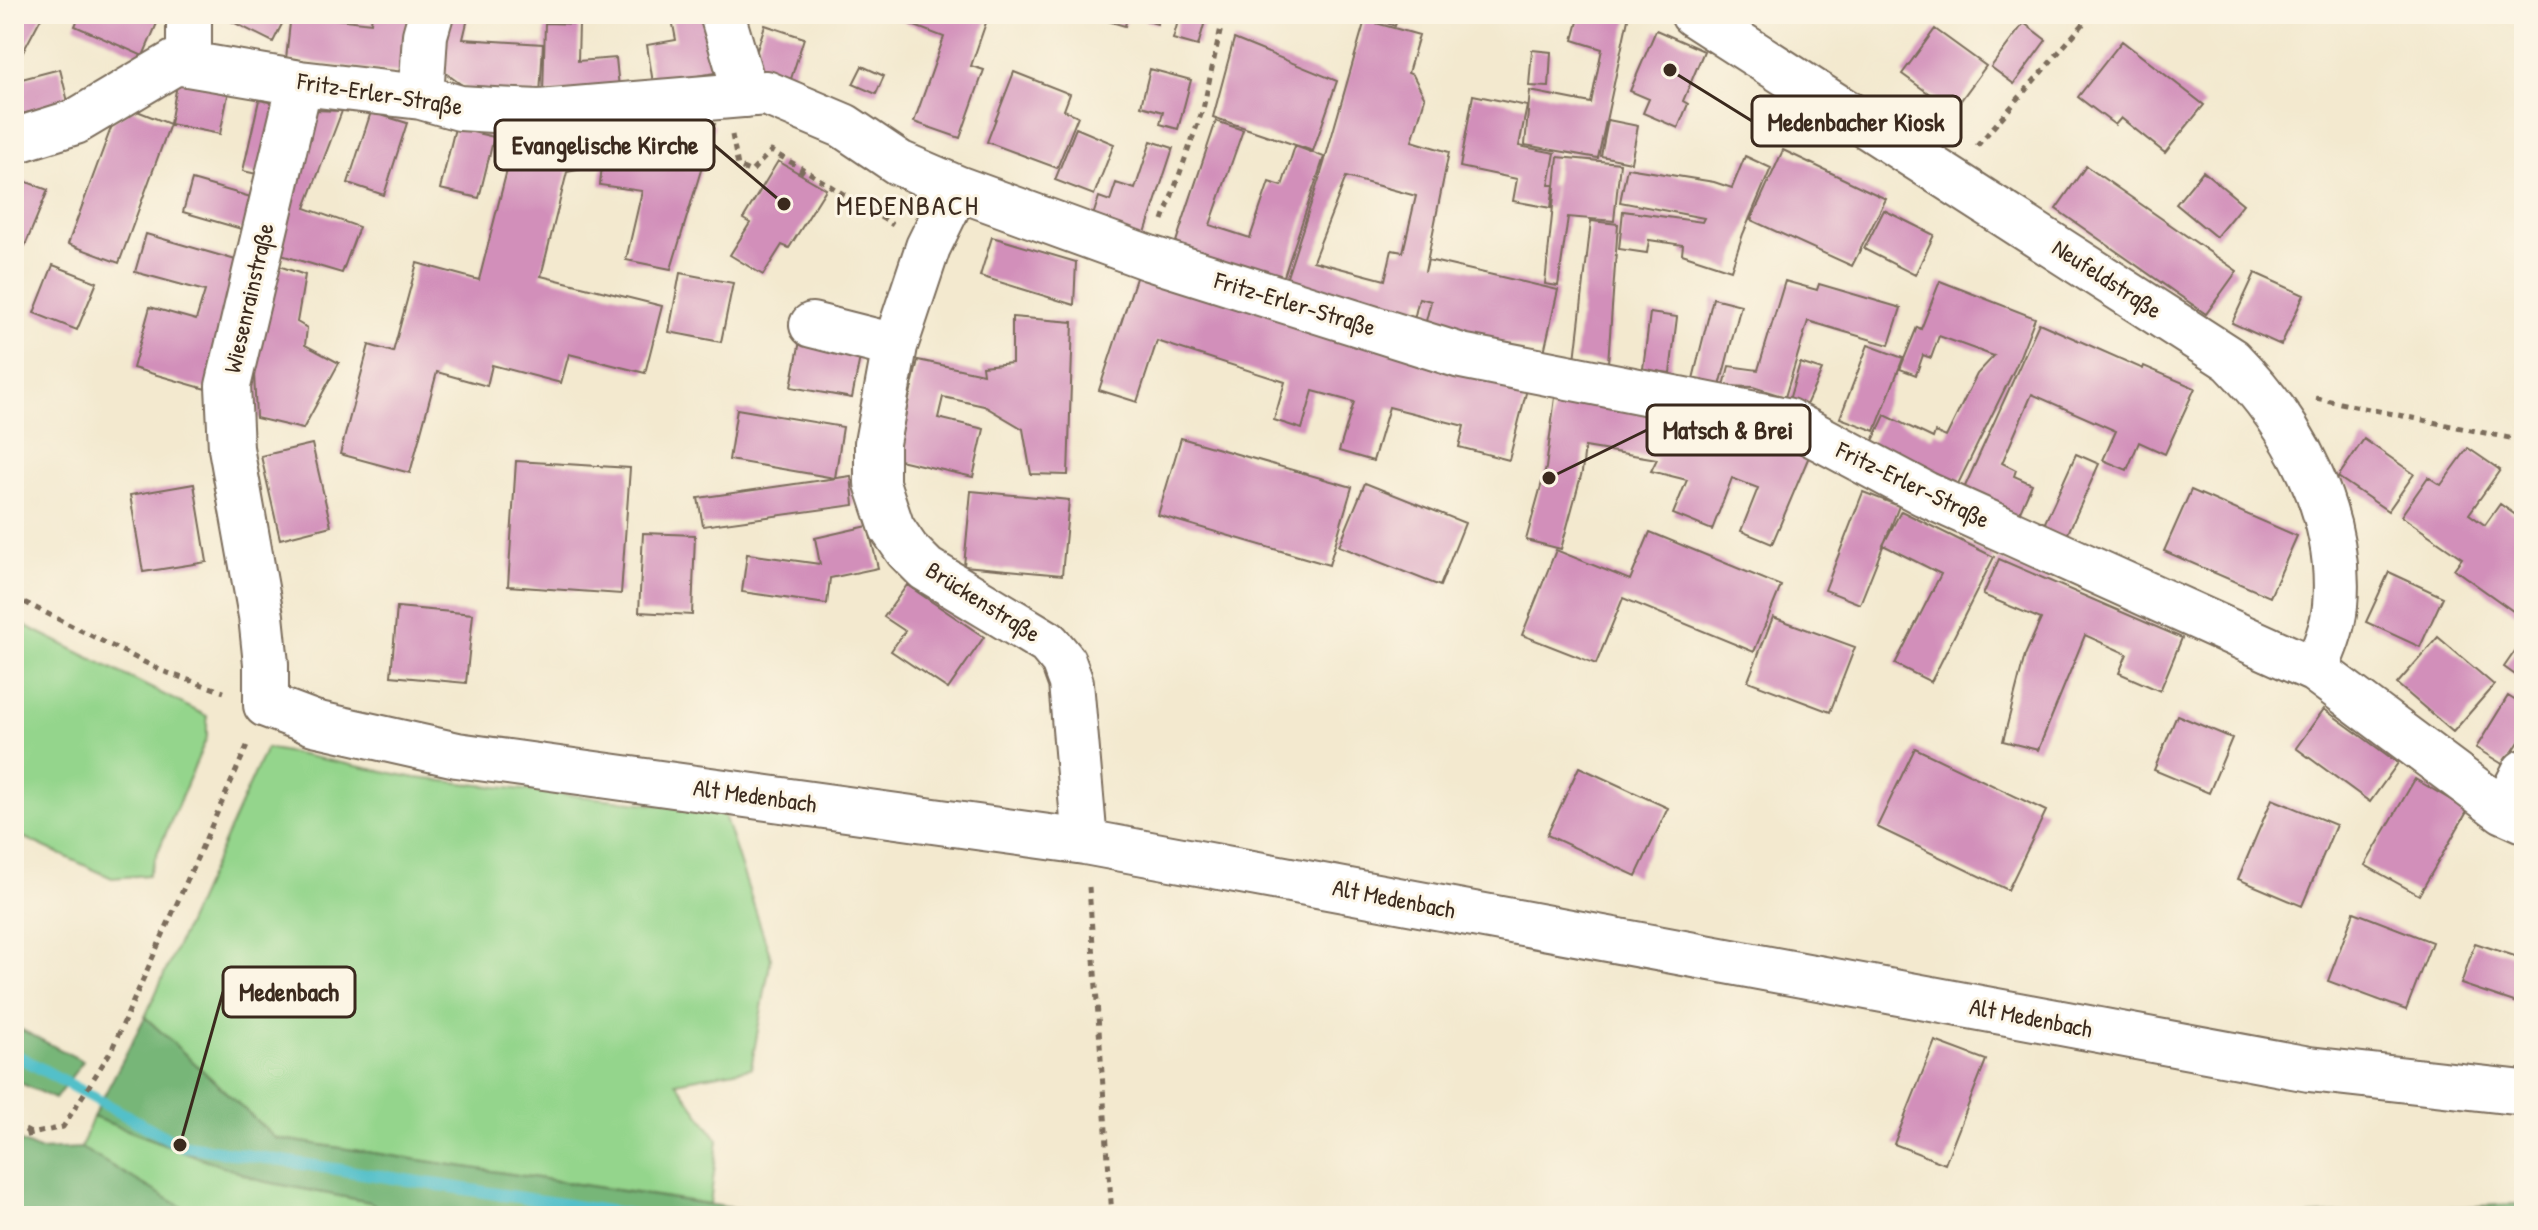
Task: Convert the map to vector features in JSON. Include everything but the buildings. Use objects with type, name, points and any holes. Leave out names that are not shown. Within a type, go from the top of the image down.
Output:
[{"type":"street","points":[[189,14],[189,62]]},
{"type":"street","points":[[421,97],[425,35],[431,14]]},
{"type":"street","points":[[722,14],[736,95]]},
{"type":"street","name":"Neufeldstraße","points":[[1693,14],[2231,360],[2272,405],[2298,446],[2325,515],[2336,579],[2335,608],[2328,640],[2315,670]]},
{"type":"street","name":"Fritz-Erler-Straße","points":[[14,141],[75,122],[176,62],[300,83],[421,97],[460,108],[540,112],[766,93],[844,126],[899,163],[957,188],[1149,258],[1461,356],[1786,420],[1925,494],[2315,670],[2514,815]]},
{"type":"street","name":"Wiesenrainstraße","points":[[266,705],[261,616],[231,448],[228,386],[300,83]]},
{"type":"street","name":"Brückenstraße","points":[[957,188],[928,247],[895,346],[877,443],[877,483],[892,528],[907,550],[926,569],[1048,643],[1063,661],[1071,683],[1085,842]]},
{"type":"street","points":[[812,325],[895,346]]},
{"type":"street","name":"Alt Medenbach","points":[[266,705],[326,726],[457,755],[1085,842],[2309,1069],[2524,1093]]},
{"type":"street","points":[[2514,815],[2524,772]]},
{"type":"path","points":[[1149,258],[1203,109],[1224,14]]},
{"type":"path","points":[[1950,177],[2092,14]]},
{"type":"path","points":[[736,95],[738,166],[751,172],[771,151],[865,207]]},
{"type":"path","points":[[2272,405],[2319,397],[2524,441]]},
{"type":"path","points":[[14,597],[162,671],[266,705],[111,1051],[63,1127],[14,1138]]},
{"type":"path","points":[[1085,842],[1112,1216]]},
{"type":"path","points":[[14,1125],[32,1134]]},
{"type":"green space","points":[[14,620],[207,716],[207,737],[148,875],[112,878],[14,833]]},
{"type":"green space","points":[[266,748],[416,778],[723,812],[771,958],[751,1068],[676,1082],[718,1140],[710,1204],[275,1138],[145,1017]]},
{"type":"green space","points":[[145,1017],[275,1138],[785,1216],[388,1216],[370,1202],[262,1181],[93,1117]]},
{"type":"green space","points":[[14,1026],[83,1061],[55,1099],[14,1080]]},
{"type":"green space","points":[[93,1117],[262,1181],[370,1202],[388,1216],[197,1216],[81,1148]]},
{"type":"green space","points":[[14,1139],[39,1150],[81,1148],[197,1216],[14,1216]]},
{"type":"green space","points":[[2524,1206],[2524,1216],[2308,1216]]},
{"type":"waterway","name":"MEDENBACH","points":[[14,1054],[180,1145],[640,1216]]},
{"type":"place","name":"Medenbacher Kiosk","points":[[1670,70]]},
{"type":"place","name":"Evangelische Kirche","points":[[784,204]]},
{"type":"place","name":"Matsch & Brei","points":[[1549,478]]},
{"type":"place","name":"Medenbach","points":[[180,1145]]},
{"type":"district","name":"MEDENBACH","points":[[908,205]]}]
